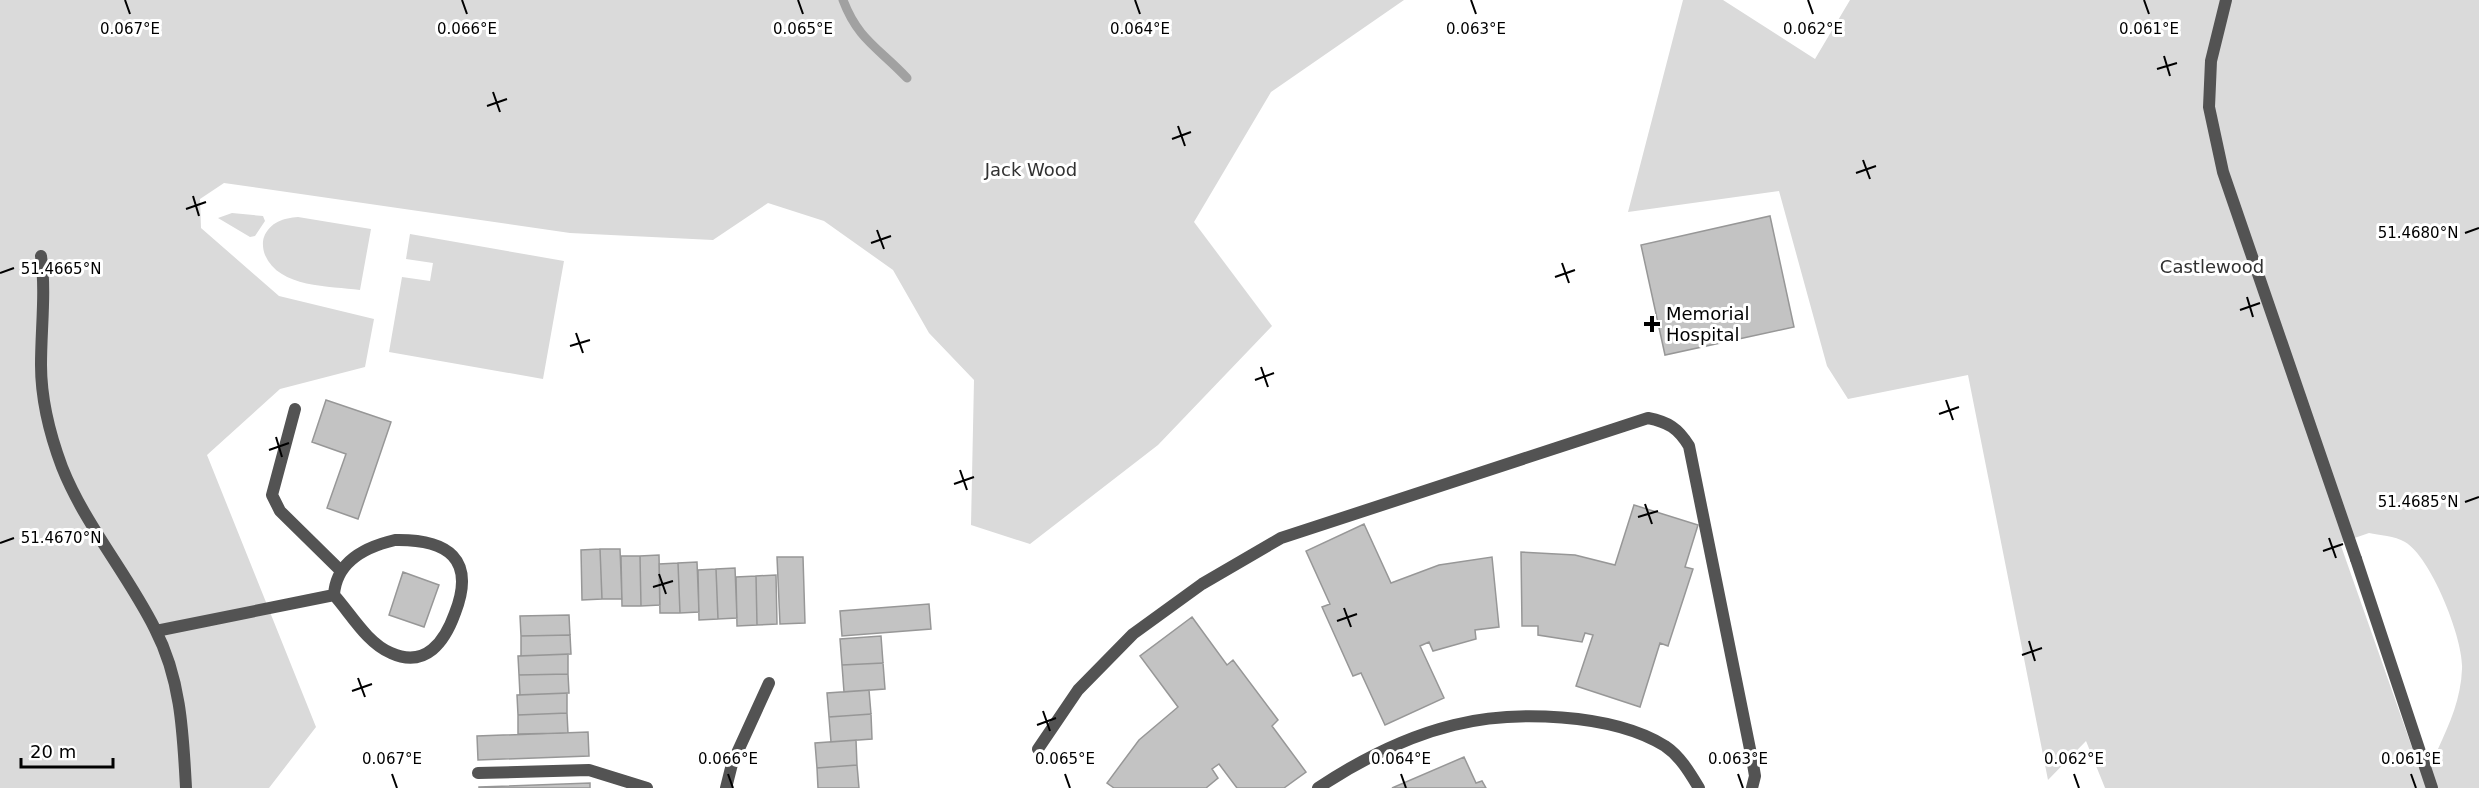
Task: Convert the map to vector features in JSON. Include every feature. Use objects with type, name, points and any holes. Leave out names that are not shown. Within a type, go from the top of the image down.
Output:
[{"type":"street","points":[[2226,0],[2211,61],[2209,107],[2223,172],[2432,788]]},
{"type":"street","points":[[40,256],[44,279],[43,397],[62,467],[106,550],[156,631],[180,702],[186,788]]},
{"type":"street","points":[[295,409],[272,495],[280,511],[341,571]]},
{"type":"street","points":[[1038,749],[1078,690],[1133,634],[1202,584],[1281,538],[1648,418],[1665,421],[1680,431],[1689,446],[1753,764],[1755,776],[1752,788]]},
{"type":"street","points":[[395,540],[424,542],[441,547],[452,556],[463,574],[463,593],[441,644],[425,654],[403,657],[381,647],[334,596],[341,571],[352,559],[379,544],[395,540]]},
{"type":"street","points":[[156,631],[334,596]]},
{"type":"street","points":[[726,788],[732,764],[769,683]]},
{"type":"street","points":[[1318,788],[1343,771],[1416,736],[1456,724],[1513,716],[1549,716],[1606,725],[1635,733],[1665,746],[1687,767],[1699,788]]},
{"type":"street","points":[[478,774],[590,770],[646,788]]},
{"type":"green space","name":"Jack Wood","points":[[0,0],[1404,0],[1271,92],[1194,222],[1272,326],[1158,445],[1030,544],[971,525],[974,380],[929,333],[893,270],[824,221],[768,203],[713,240],[570,233],[224,183],[200,199],[201,228],[279,296],[374,319],[365,367],[280,389],[207,455],[316,727],[269,788],[0,788]]},
{"type":"green space","name":"Castlewood","points":[[1683,0],[1723,0],[1815,59],[1850,0],[2479,0],[2479,788],[2105,788],[2086,741],[2048,780],[1968,375],[1848,399],[1827,366],[1779,191],[1628,212]],"holes":[[[2369,533],[2401,540],[2415,551],[2435,581],[2458,639],[2462,669],[2451,720],[2438,749],[2415,756],[2340,543]]]},
{"type":"green space","points":[[232,213],[263,216],[265,221],[255,236],[250,237],[218,218]]},
{"type":"green space","points":[[298,217],[371,229],[360,290],[320,286],[293,280],[272,266],[265,255],[263,239],[270,228],[278,222]]},
{"type":"green space","points":[[410,234],[564,261],[543,379],[389,352],[402,277],[430,281],[433,263],[406,259]]},
{"type":"building","points":[[1770,216],[1794,327],[1665,355],[1641,245]]},
{"type":"building","points":[[326,400],[391,422],[358,519],[327,508],[346,454],[312,442]]},
{"type":"building","points":[[1634,505],[1698,525],[1685,567],[1693,569],[1668,646],[1660,643],[1640,707],[1576,686],[1593,635],[1585,633],[1582,642],[1538,635],[1538,626],[1522,626],[1521,552],[1575,555],[1615,565]]},
{"type":"building","points":[[1364,524],[1391,583],[1439,565],[1492,557],[1499,627],[1475,630],[1476,639],[1433,651],[1429,642],[1420,646],[1444,698],[1385,725],[1361,673],[1353,676],[1322,607],[1330,604],[1306,551]]},
{"type":"building","points":[[600,549],[602,599],[582,600],[581,550]]},
{"type":"building","points":[[600,549],[620,549],[622,599],[602,599]]},
{"type":"building","points":[[659,555],[660,605],[641,606],[640,556]]},
{"type":"building","points":[[621,556],[640,556],[641,606],[622,606]]},
{"type":"building","points":[[777,557],[803,557],[805,623],[780,624]]},
{"type":"building","points":[[697,562],[699,612],[680,613],[678,563]]},
{"type":"building","points":[[678,563],[680,613],[660,613],[659,564]]},
{"type":"building","points":[[735,568],[737,618],[718,619],[716,569]]},
{"type":"building","points":[[716,569],[718,619],[699,620],[698,570]]},
{"type":"building","points":[[403,572],[439,585],[424,627],[389,615]]},
{"type":"building","points":[[776,575],[777,624],[757,625],[756,576]]},
{"type":"building","points":[[756,576],[757,625],[737,626],[736,577]]},
{"type":"building","points":[[929,604],[931,629],[842,636],[840,611]]},
{"type":"building","points":[[569,615],[570,635],[521,636],[520,616]]},
{"type":"building","points":[[1192,617],[1227,665],[1233,660],[1278,720],[1272,726],[1306,772],[1284,788],[1237,788],[1219,764],[1212,769],[1218,778],[1206,788],[1114,788],[1107,783],[1139,740],[1178,707],[1140,656]]},
{"type":"building","points":[[570,635],[571,654],[521,656],[521,636]]},
{"type":"building","points":[[881,636],[883,663],[842,665],[840,639]]},
{"type":"building","points":[[568,654],[568,674],[519,675],[518,656]]},
{"type":"building","points":[[883,663],[885,689],[844,692],[842,665]]},
{"type":"building","points":[[568,674],[569,693],[520,695],[519,675]]},
{"type":"building","points":[[869,690],[871,714],[829,717],[827,693]]},
{"type":"building","points":[[567,693],[567,713],[518,715],[517,695]]},
{"type":"building","points":[[567,713],[568,733],[518,734],[518,715]]},
{"type":"building","points":[[871,714],[872,739],[831,742],[829,717]]},
{"type":"building","points":[[588,732],[589,756],[478,760],[477,736]]},
{"type":"building","points":[[856,740],[857,765],[817,768],[815,743]]},
{"type":"building","points":[[1464,757],[1476,783],[1482,781],[1486,788],[1392,788]]},
{"type":"building","points":[[857,765],[859,788],[818,788],[817,768]]},
{"type":"building","points":[[590,783],[590,788],[479,788],[479,787]]},
{"type":"waterway","points":[[843,0],[862,34],[907,78]]},
{"type":"place","name":"Memorial Hospital","points":[[1652,324]]}]
